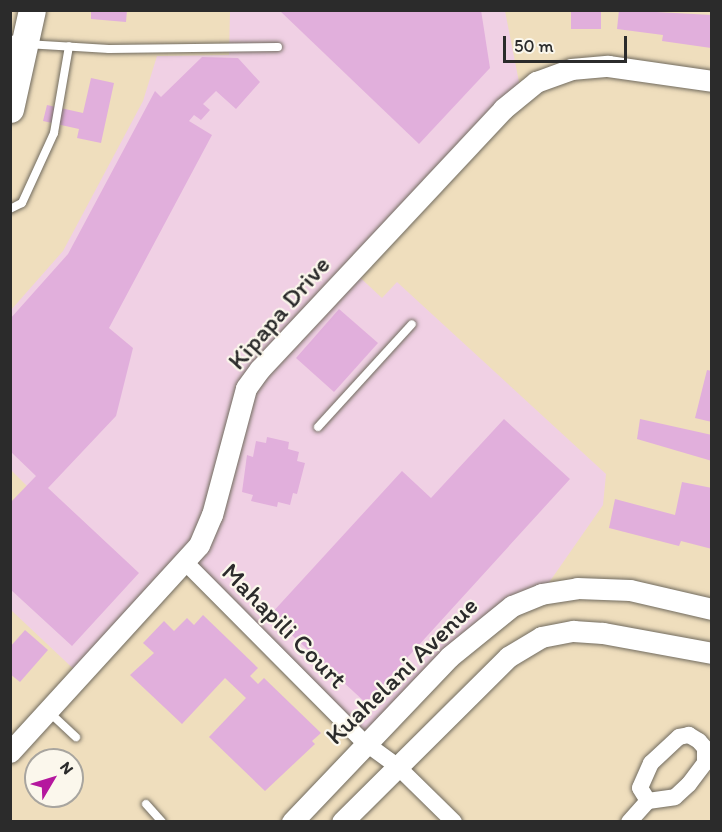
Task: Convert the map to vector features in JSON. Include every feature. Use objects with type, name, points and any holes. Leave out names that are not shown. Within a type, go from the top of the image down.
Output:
[{"type":"main road","points":[[10,109],[18,42],[32,10]]},
{"type":"street","name":"Kipapa Drive","points":[[10,752],[186,563],[212,515],[246,388],[520,92],[571,69],[608,66],[711,81]]},
{"type":"street","name":"Mahapili Court","points":[[186,563],[364,742],[396,765],[454,822]]},
{"type":"street","name":"Kuahelani Avenue","points":[[292,822],[364,742],[449,657],[500,612],[542,594],[577,588],[630,590],[711,609]]},
{"type":"street","points":[[342,822],[396,765],[508,657],[541,637],[573,632],[603,633],[711,653]]},
{"type":"street","points":[[629,822],[648,801]]},
{"type":"lane","points":[[18,42],[69,46],[278,47]]},
{"type":"lane","points":[[10,209],[22,203],[54,133],[69,46]]},
{"type":"lane","points":[[318,427],[412,324]]},
{"type":"lane","points":[[48,712],[76,737]]},
{"type":"lane","points":[[146,804],[162,822]]},
{"type":"shaded area","points":[[230,11],[505,11],[521,92],[352,270],[382,298],[397,282],[606,474],[603,505],[541,594],[512,606],[364,742],[186,564],[81,676],[11,610],[10,505],[28,487],[11,470],[11,310],[63,251],[143,101],[157,56],[229,55]]},
{"type":"building","points":[[91,10],[127,10],[126,22],[91,19]]},
{"type":"building","points":[[279,10],[481,10],[490,68],[419,144]]},
{"type":"building","points":[[571,10],[601,10],[601,29],[571,29]]},
{"type":"building","points":[[619,10],[712,15],[711,48],[662,41],[663,35],[617,29]]},
{"type":"building","points":[[202,57],[238,58],[260,82],[236,109],[216,91],[203,104],[210,110],[201,120],[194,115],[189,121],[212,135],[109,328],[133,348],[116,416],[48,488],[139,573],[72,646],[10,589],[10,503],[36,476],[10,451],[10,319],[68,254],[155,91],[161,97]]},
{"type":"building","points":[[91,78],[114,83],[101,143],[77,138],[79,129],[43,121],[47,105],[83,113]]},
{"type":"building","points":[[339,309],[378,343],[334,392],[296,358]]},
{"type":"building","points":[[707,370],[712,371],[712,422],[695,418]]},
{"type":"building","points":[[504,419],[570,479],[366,703],[270,615],[402,471],[431,498]]},
{"type":"building","points":[[640,419],[712,435],[712,461],[637,439]]},
{"type":"building","points":[[267,437],[289,442],[288,449],[299,452],[297,461],[305,463],[297,494],[293,493],[290,505],[278,502],[277,507],[251,501],[253,495],[242,492],[247,455],[253,457],[256,441],[266,443]]},
{"type":"building","points":[[682,482],[712,488],[712,549],[681,541],[679,546],[609,528],[615,499],[675,515]]},
{"type":"building","points":[[203,615],[258,668],[250,676],[258,684],[264,678],[321,733],[312,741],[315,744],[265,791],[209,737],[246,698],[225,678],[182,724],[130,675],[154,653],[143,643],[164,621],[174,631],[187,618],[194,625]]},
{"type":"building","points":[[25,630],[48,650],[20,682],[10,674],[10,647]]}]
